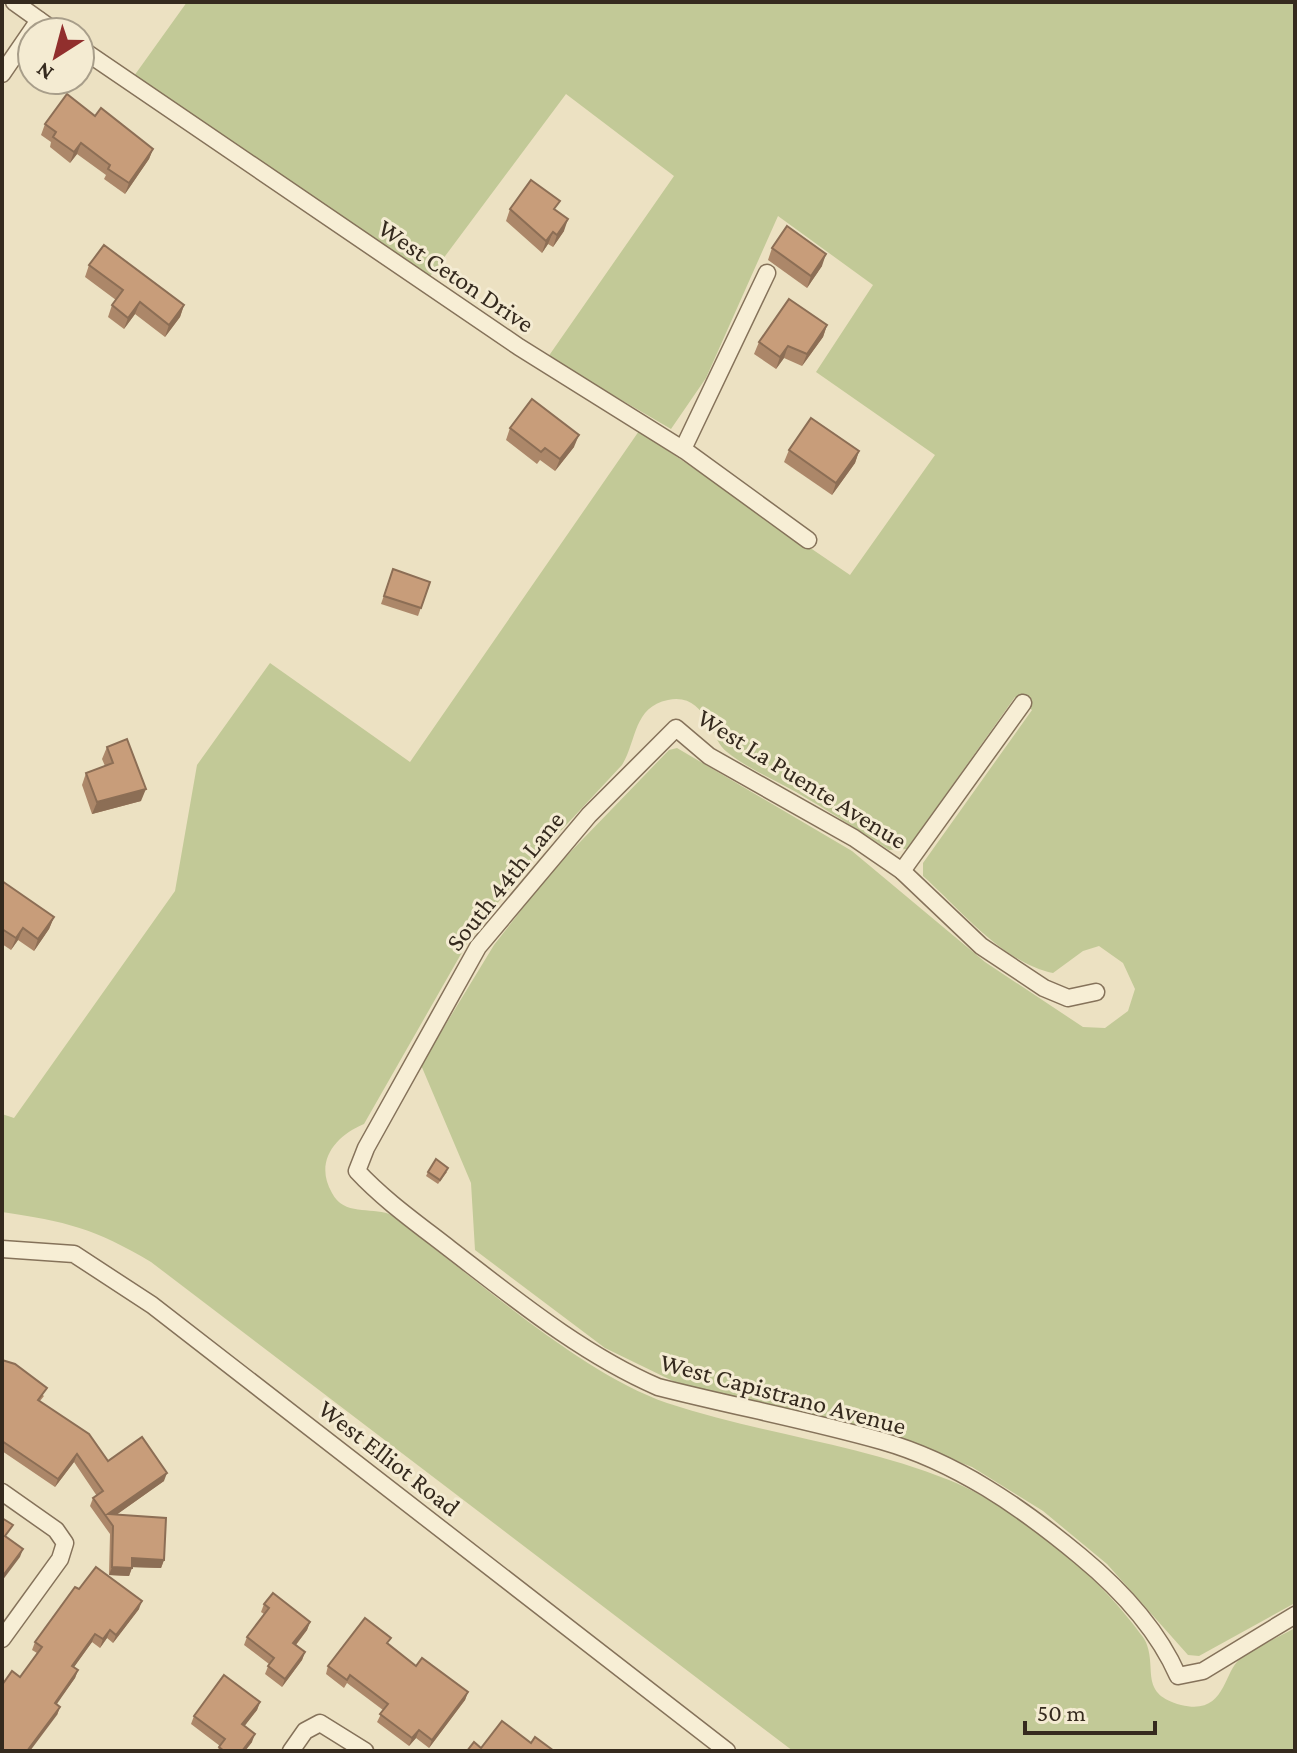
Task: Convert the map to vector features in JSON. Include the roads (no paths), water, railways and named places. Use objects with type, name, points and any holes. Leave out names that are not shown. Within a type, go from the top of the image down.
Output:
[{"type":"street","points":[[14,2],[33,16]]},
{"type":"street","points":[[2,74],[16,54]]},
{"type":"street","name":"West Ceton Drive","points":[[96,59],[519,347],[683,449],[808,540]]},
{"type":"street","points":[[683,449],[767,273]]},
{"type":"street","points":[[902,871],[1023,703]]},
{"type":"street","name":"West La Puente Avenue","points":[[676,728],[709,756],[854,838],[902,871],[981,946],[1044,988],[1068,998],[1096,992]]},
{"type":"street","name":"South 44th Lane","points":[[357,1171],[424,1040],[478,947],[589,815],[676,728]]},
{"type":"street","name":"West Capistrano Avenue","points":[[357,1171],[379,1195],[577,1343],[658,1387],[884,1441],[979,1483],[1035,1518],[1099,1572],[1166,1648],[1178,1676],[1208,1667],[1295,1615]]},
{"type":"street","name":"West Elliot Road","points":[[2,1249],[74,1254],[152,1305],[727,1751]]},
{"type":"street","points":[[2,1492],[56,1530],[65,1543],[60,1559],[2,1639]]},
{"type":"street","points":[[291,1751],[305,1731],[320,1723],[365,1751]]}]
